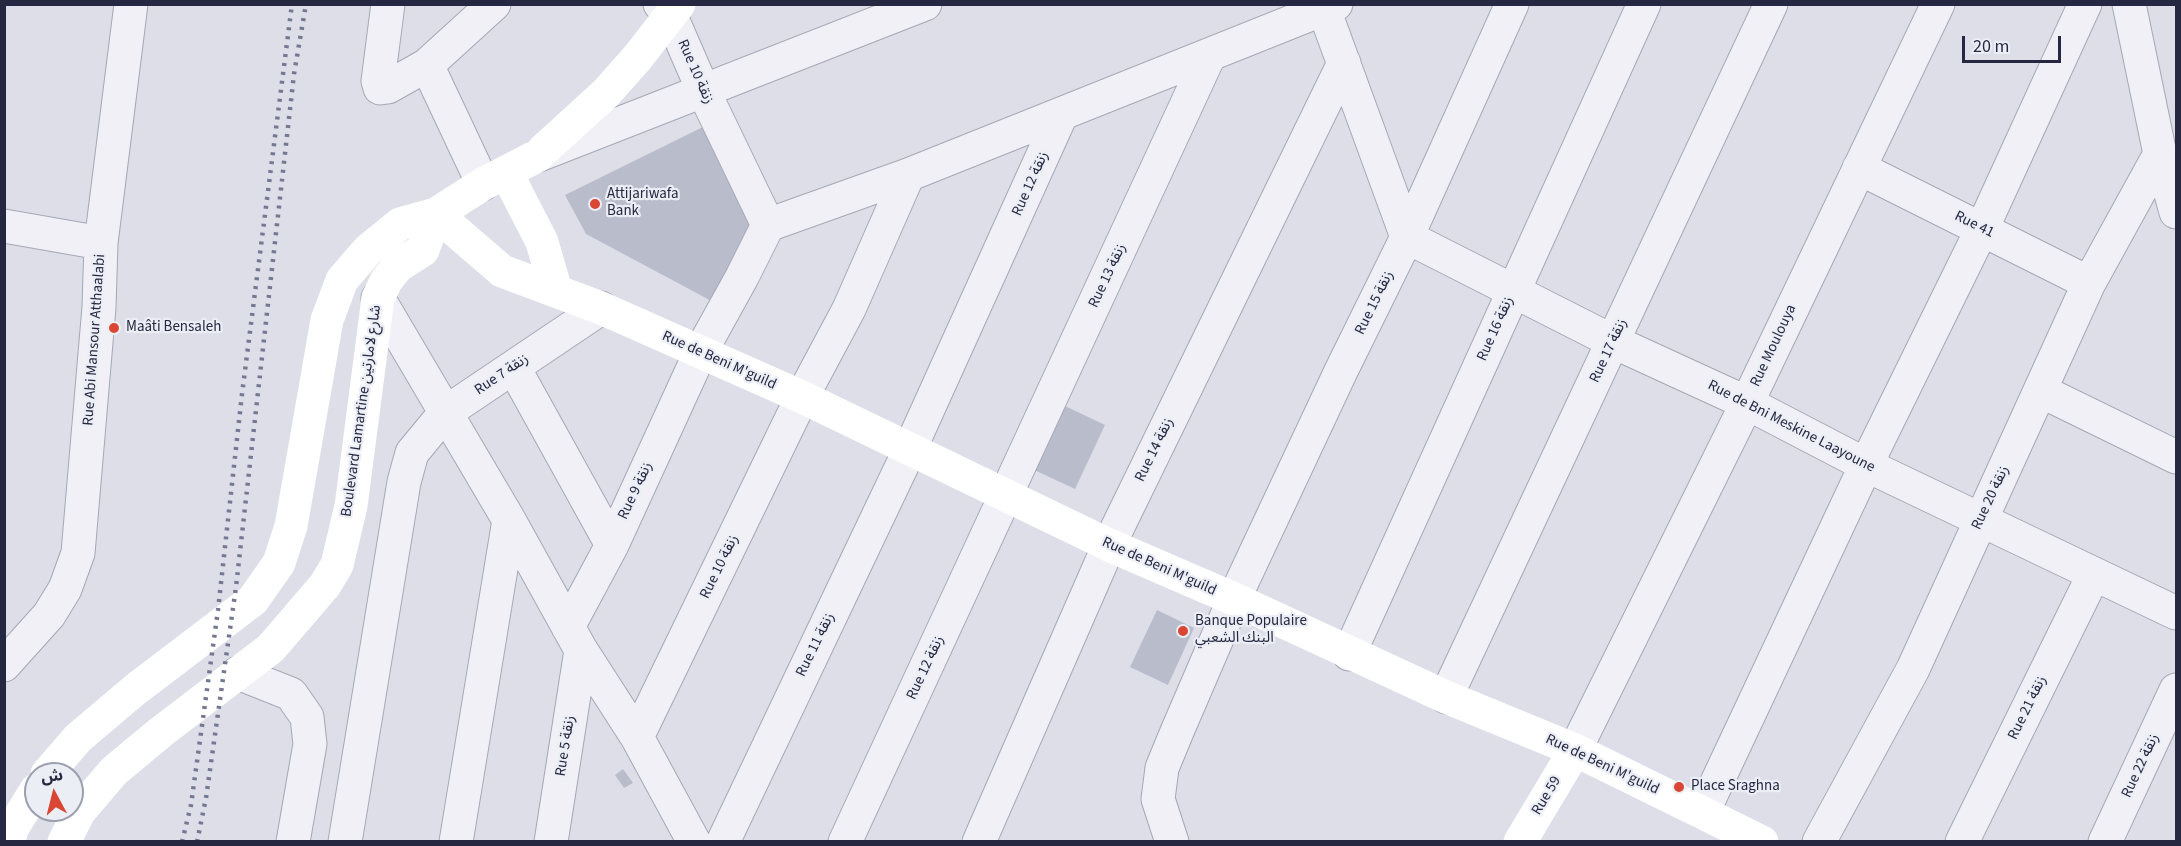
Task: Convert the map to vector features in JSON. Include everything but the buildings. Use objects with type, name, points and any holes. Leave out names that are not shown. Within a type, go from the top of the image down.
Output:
[{"type":"street","name":"Rue Abi Mansour Atthaalabi","points":[[7,653],[49,615],[65,589],[78,553],[99,307],[101,243],[131,4]]},
{"type":"street","points":[[388,4],[378,81],[380,88],[387,87],[427,65],[494,4]]},
{"type":"street","points":[[57,762],[78,738],[135,689],[253,600],[279,564],[291,526],[327,320],[342,280],[368,250],[400,224],[436,214],[494,178],[537,156],[925,4]]},
{"type":"street","name":"Rue 15 زنقة","points":[[1234,600],[1341,371],[1407,237],[1512,4]]},
{"type":"street","name":"Rue 16 زنقة","points":[[1349,654],[1644,4]]},
{"type":"street","name":"Rue 17 زنقة","points":[[1446,697],[1771,4]]},
{"type":"street","name":"Rue Moulouya","points":[[1575,750],[1747,403],[1938,4]]},
{"type":"street","points":[[1703,812],[1866,465],[1982,229],[2085,4]]},
{"type":"street","points":[[2129,4],[2165,111],[2160,154],[2176,212]]},
{"type":"street","points":[[700,353],[768,225],[908,175],[1209,56],[1327,6],[1344,63],[1407,237]]},
{"type":"street","points":[[537,156],[606,93],[638,57],[670,8]]},
{"type":"street","name":"Rue 10 زنقة","points":[[670,8],[703,90],[768,225]]},
{"type":"street","name":"Rue 13 زنقة","points":[[1007,495],[1209,56]]},
{"type":"street","name":"Rue 14 زنقة","points":[[979,842],[1109,545],[1344,63]]},
{"type":"street","points":[[427,65],[494,178],[542,242],[556,291]]},
{"type":"street","name":"Rue 12 زنقة","points":[[910,449],[1061,115]]},
{"type":"street","name":"Rue 20 زنقة","points":[[1819,842],[1913,669],[2089,284],[2160,154]]},
{"type":"street","name":"Rue 41","points":[[1859,168],[2089,284]]},
{"type":"street","points":[[802,397],[849,309],[908,175]]},
{"type":"street","name":"Rue de Beni M'guild","points":[[436,214],[502,271],[601,308],[802,397],[1109,545],[1446,697],[1575,750],[1762,842]]},
{"type":"street","name":"Boulevard Lamartine شارع لامارتين","points":[[64,842],[79,812],[114,771],[271,648],[326,585],[337,565],[351,506],[378,298],[386,281],[398,266],[423,250],[436,214]]},
{"type":"street","points":[[4,226],[101,243]]},
{"type":"street","name":"Rue de Bni Meskine Laayoune","points":[[1407,237],[1614,342],[1747,403],[1866,465],[2176,613]]},
{"type":"street","points":[[378,298],[509,520],[575,639],[637,737],[694,842]]},
{"type":"street","name":"Rue 7 زنقة","points":[[345,842],[404,482],[412,453],[445,413],[601,308]]},
{"type":"street","name":"Rue 9 زنقة","points":[[575,639],[612,545],[700,353]]},
{"type":"street","points":[[514,368],[612,545]]},
{"type":"street","points":[[2041,391],[2176,458]]},
{"type":"street","name":"Rue 10 زنقة","points":[[637,737],[802,397]]},
{"type":"street","name":"Rue 11 زنقة","points":[[723,842],[910,449]]},
{"type":"street","name":"Rue 12 زنقة","points":[[845,842],[1007,495]]},
{"type":"street","points":[[456,842],[509,520]]},
{"type":"street","name":"Rue 21 زنقة","points":[[1962,842],[2094,574]]},
{"type":"street","points":[[1172,842],[1158,799],[1162,768],[1234,600]]},
{"type":"street","name":"Rue 5 زنقة","points":[[551,842],[575,639]]},
{"type":"street","points":[[238,673],[291,694],[307,717],[310,744],[293,842]]},
{"type":"street","name":"Rue 22 زنقة","points":[[2105,842],[2176,690]]},
{"type":"street","name":"Rue 59","points":[[1520,842],[1575,750]]},
{"type":"street","points":[[8,842],[13,827],[24,809]]},
{"type":"railway","points":[[182,842],[191,805],[218,610],[242,394],[292,4]]},
{"type":"railway","points":[[197,842],[206,798],[236,587],[294,74],[306,4]]},
{"type":"place","name":"Attijariwafa Bank","points":[[595,204]]},
{"type":"place","name":"Maâti Bensaleh","points":[[114,328]]},
{"type":"place","name":"Banque Populaire البنك الشعبي","points":[[1183,631]]},
{"type":"place","name":"Place Sraghna","points":[[1679,787]]}]
